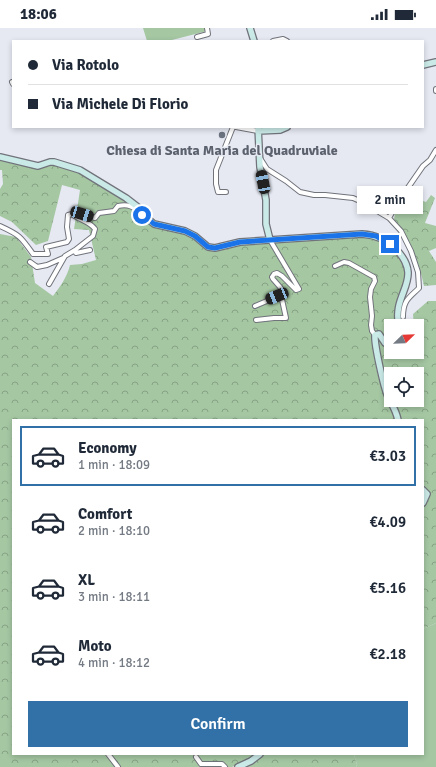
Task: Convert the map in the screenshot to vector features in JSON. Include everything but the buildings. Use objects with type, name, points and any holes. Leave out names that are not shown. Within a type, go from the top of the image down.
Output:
[{"type":"street","points":[[197,37],[208,34],[207,28]]},
{"type":"street","points":[[250,28],[254,40]]},
{"type":"street","points":[[424,65],[436,62]]},
{"type":"street","points":[[226,192],[218,192],[216,184],[216,170],[235,128]]},
{"type":"street","points":[[246,128],[280,130],[285,128]]},
{"type":"street","points":[[256,320],[286,318],[281,295],[283,292],[272,277],[276,273],[282,276],[296,290],[299,289],[299,286],[270,240],[266,224],[266,200],[260,167],[258,129]]},
{"type":"street","points":[[389,218],[398,202],[436,150]]},
{"type":"street","points":[[259,156],[267,169],[286,180],[300,192],[314,196],[325,194],[353,198],[389,218],[401,231],[407,241],[418,272],[419,288],[406,301],[403,317]]},
{"type":"street","points":[[0,157],[38,166],[54,162],[80,170],[126,198],[139,208],[145,216]]},
{"type":"street","points":[[0,226],[15,233],[21,238],[33,254],[48,254],[46,248],[67,242],[69,239],[67,221],[68,215],[75,212],[95,218],[99,213],[114,211],[118,206],[127,204],[136,209],[154,224],[185,231],[195,236],[208,247],[215,248],[240,242],[362,234],[376,236],[386,241],[395,249],[404,259],[408,269],[408,278],[398,309],[398,319]]},
{"type":"street","points":[[30,262],[37,267],[47,265],[63,258],[93,236],[95,229],[87,222],[72,214]]},
{"type":"street","points":[[75,250],[76,253],[90,250]]},
{"type":"street","points":[[49,284],[63,258]]},
{"type":"street","points":[[334,266],[344,262],[349,263],[374,277],[375,281],[372,285],[371,292],[372,331],[375,335],[378,362],[386,391],[395,408],[398,419]]},
{"type":"street","points":[[255,306],[281,295]]},
{"type":"street","points":[[375,335],[379,334],[384,342]]},
{"type":"street","points":[[109,755],[118,767]]},
{"type":"street","points":[[238,767],[251,761],[259,755]]},
{"type":"street","points":[[196,757],[201,764],[222,764],[225,767]]},
{"type":"green space","points":[[143,28],[206,28],[207,31],[172,40],[147,40]]},
{"type":"green space","points":[[0,160],[38,169],[54,165],[79,173],[137,210],[145,221],[152,226],[184,234],[207,250],[215,251],[240,245],[270,242],[362,237],[371,238],[384,243],[395,252],[405,267],[406,272],[403,286],[397,301],[395,319],[384,319],[384,337],[380,332],[375,331],[372,336],[374,357],[384,392],[384,407],[391,407],[395,419],[12,419],[12,755],[254,755],[232,767],[0,767],[0,234],[16,237],[31,257],[35,283],[53,296],[65,278],[70,265],[82,264],[96,260],[89,230],[74,229],[80,190],[62,185],[48,241],[36,245],[12,222],[0,216],[0,189],[3,184],[2,170],[0,170]]},
{"type":"green space","points":[[431,195],[435,198],[425,223],[436,226],[436,248],[429,251],[436,262],[436,285],[424,286],[416,258],[409,243],[394,219],[395,214],[412,197],[426,202]]},
{"type":"green space","points":[[428,301],[436,301],[436,623],[424,629],[424,505],[429,493],[424,486],[424,419],[400,419],[397,407],[424,407],[424,367],[384,367],[384,374],[377,338],[384,343],[384,359],[424,359],[424,319],[413,319],[413,314]]},
{"type":"green space","points":[[436,623],[436,767],[356,767],[357,765],[354,755],[424,755],[424,629]]},
{"type":"green space","points":[[264,755],[354,755],[357,765],[356,767],[241,767]]},
{"type":"place","name":"Chiesa di Santa Maria del Quadruviale","points":[[222,135]]},
{"type":"route","points":[[142,215],[154,224],[185,231],[195,236],[201,243],[208,247],[215,248],[240,242],[362,234],[376,236],[390,244]]}]
